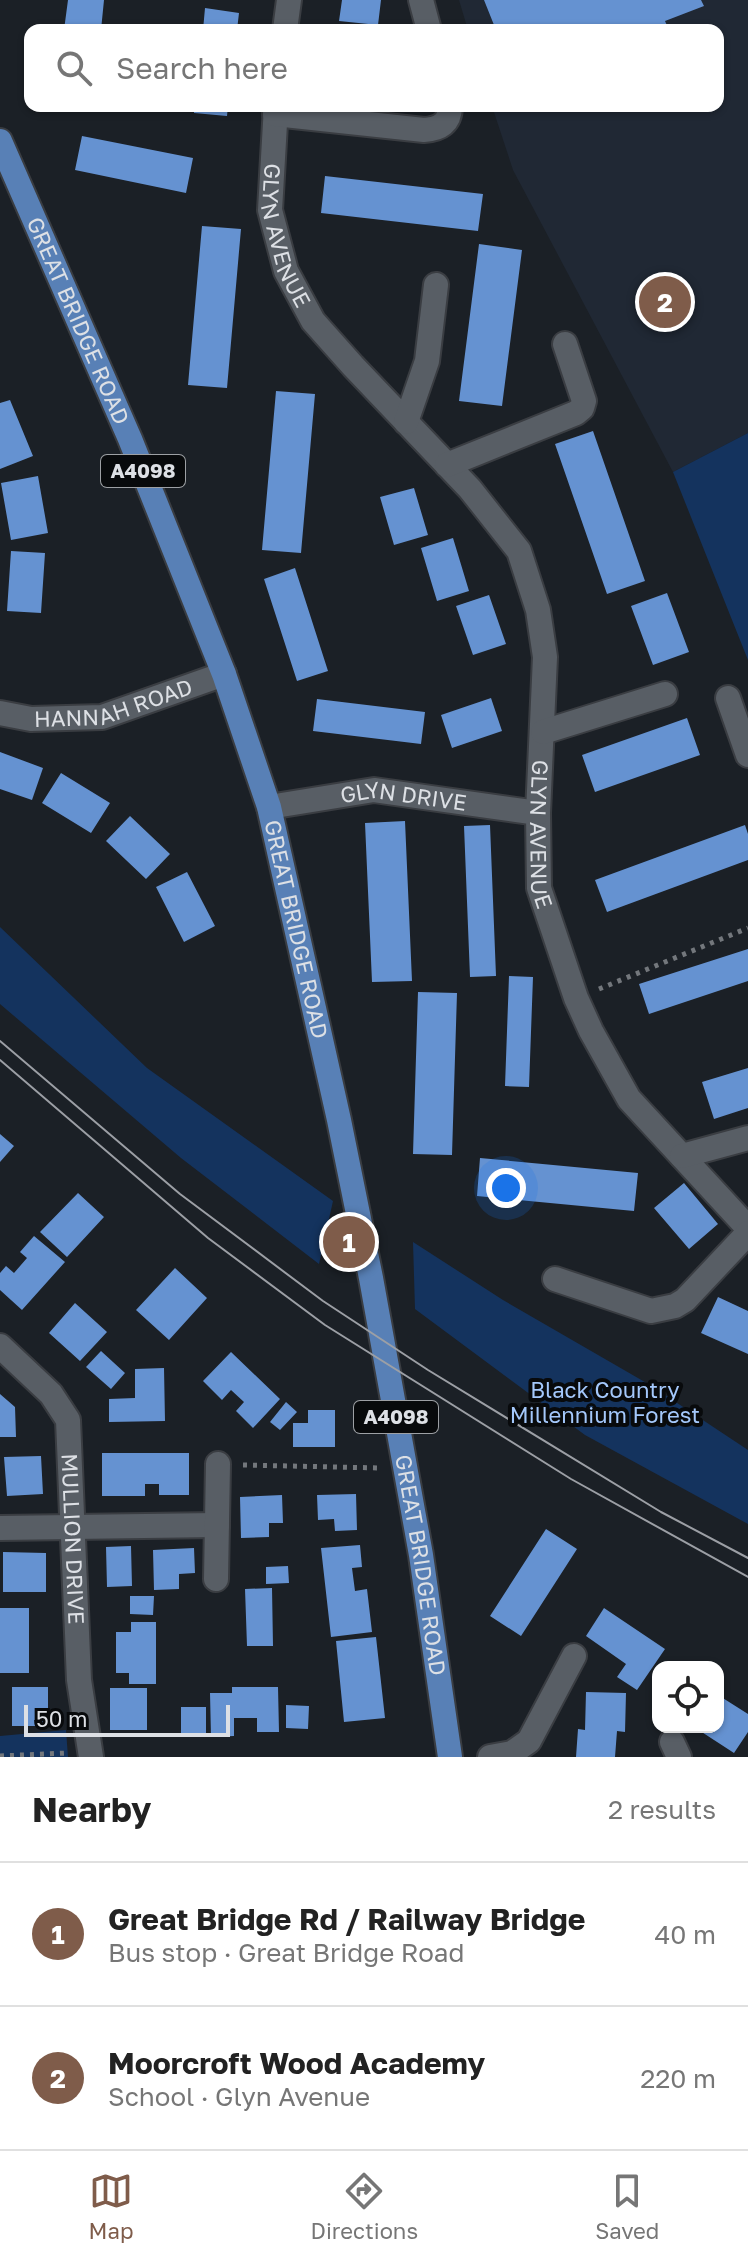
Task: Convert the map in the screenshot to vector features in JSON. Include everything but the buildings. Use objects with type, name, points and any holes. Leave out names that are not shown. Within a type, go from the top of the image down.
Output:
[{"type":"main road","name":"GREAT BRIDGE ROAD","points":[[0,141],[130,439],[224,674],[269,807],[339,1120],[421,1555],[450,1757]]},
{"type":"street","points":[[286,24],[289,0]]},
{"type":"street","points":[[421,0],[427,24]]},
{"type":"street","name":"GLYN AVENUE","points":[[275,112],[270,210],[286,271],[313,321],[470,489],[519,551],[538,610],[545,657],[538,813],[539,888],[576,998],[629,1099],[748,1230]]},
{"type":"street","points":[[290,112],[424,130],[437,129],[444,124],[450,112]]},
{"type":"street","points":[[406,422],[427,361],[436,285]]},
{"type":"street","points":[[447,465],[582,408],[584,401],[565,344]]},
{"type":"street","name":"HANNAH ROAD","points":[[0,713],[31,719],[102,717],[224,674]]},
{"type":"street","points":[[543,732],[665,694]]},
{"type":"street","points":[[728,698],[748,755]]},
{"type":"street","name":"GLYN DRIVE","points":[[269,807],[374,790],[538,813]]},
{"type":"street","points":[[682,1156],[748,1138]]},
{"type":"street","points":[[555,1279],[651,1311],[662,1311],[685,1300],[748,1230]]},
{"type":"street","name":"MULLION DRIVE","points":[[0,1346],[51,1394],[68,1420],[74,1606],[79,1680],[90,1754]]},
{"type":"street","points":[[216,1579],[218,1464]]},
{"type":"street","points":[[0,1528],[217,1525]]},
{"type":"street","points":[[506,1756],[529,1741],[574,1656]]},
{"type":"path","points":[[576,998],[748,928]]},
{"type":"path","points":[[218,1464],[405,1469]]},
{"type":"path","points":[[0,1756],[90,1754]]},
{"type":"shaded area","points":[[459,0],[748,0],[748,433],[673,472],[513,170],[494,112],[724,112],[724,24],[466,24]]},
{"type":"green space","points":[[748,433],[748,660],[673,472]]},
{"type":"green space","points":[[0,927],[147,1068],[333,1201],[319,1264],[181,1158],[0,1004]]},
{"type":"green space","name":"Black Country Millennium Forest","points":[[413,1242],[503,1300],[650,1385],[748,1450],[748,1524],[585,1435],[415,1309]]},
{"type":"green space","points":[[66,1730],[68,1757],[0,1757],[0,1736]]},
{"type":"tram line","points":[[0,1041],[180,1194],[323,1301],[428,1370],[661,1512],[748,1558]]},
{"type":"tram line","points":[[0,1060],[208,1238],[325,1325],[571,1479],[748,1577]]},
{"type":"place","name":"Moorcroft Wood Academy","points":[[665,302]]},
{"type":"place","name":"Great Bridge Rd / Railway Bridge","points":[[349,1242]]}]
